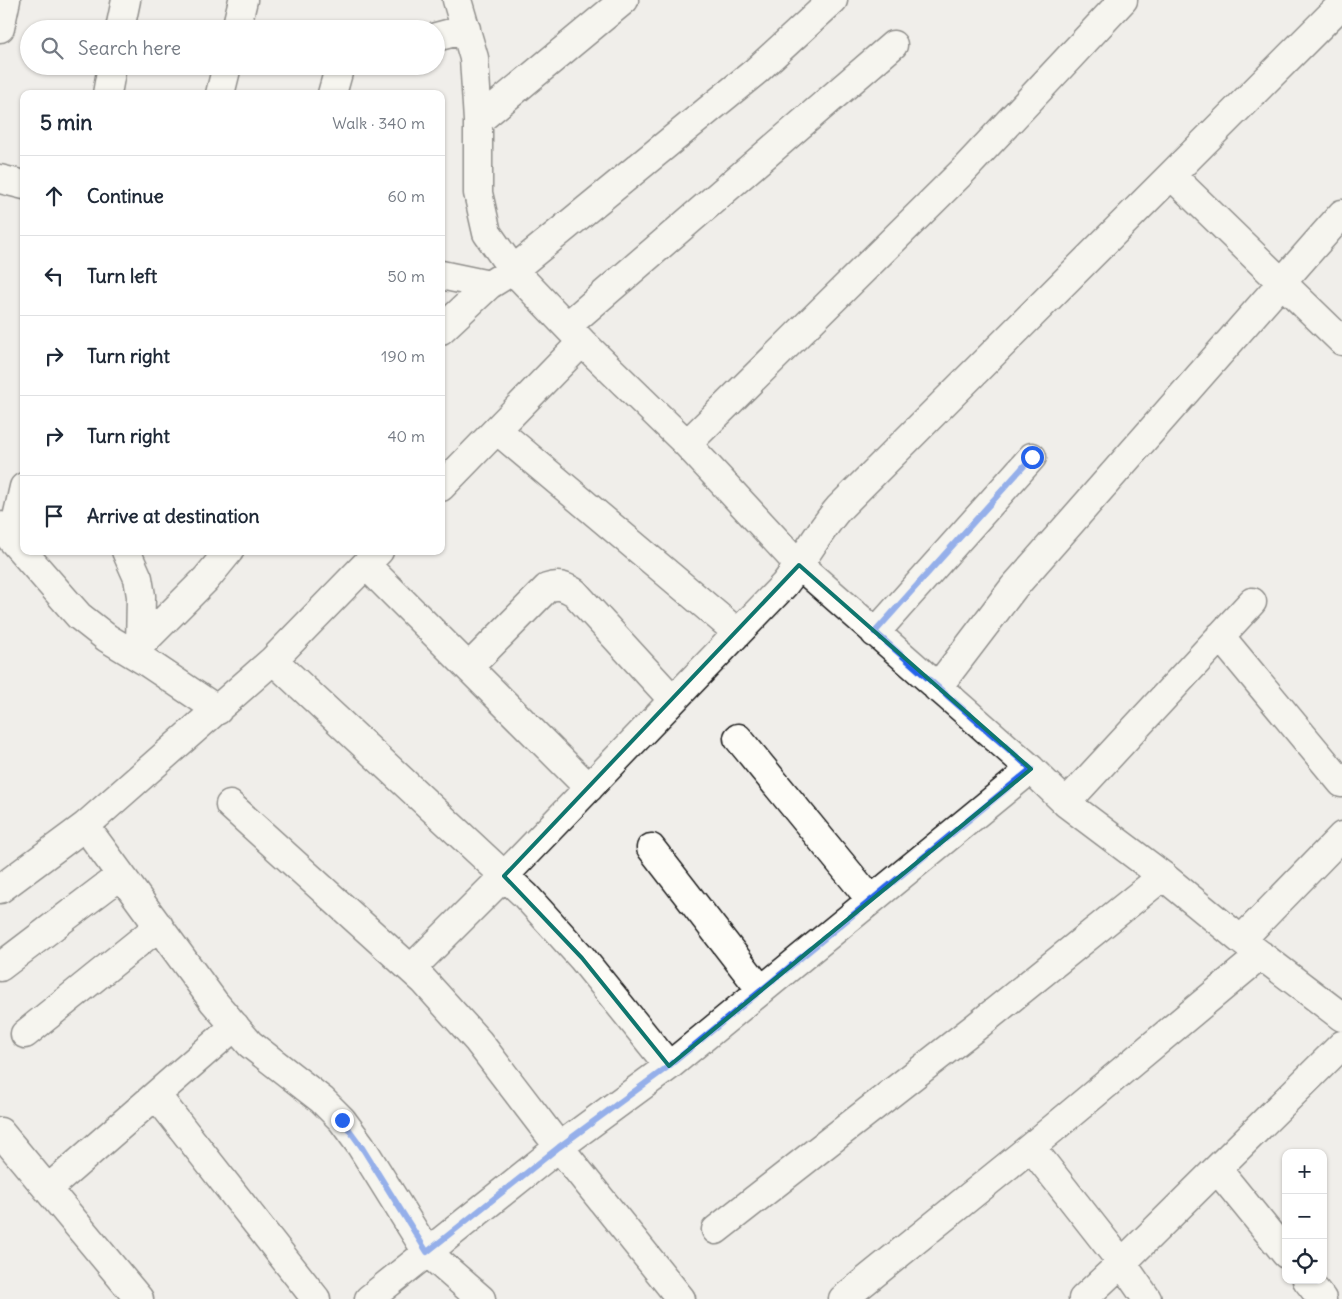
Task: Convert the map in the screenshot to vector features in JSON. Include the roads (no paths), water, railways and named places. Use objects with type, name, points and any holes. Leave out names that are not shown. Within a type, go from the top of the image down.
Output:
[{"type":"street","points":[[0,28],[6,0]]},
{"type":"street","points":[[122,20],[126,0]]},
{"type":"street","points":[[238,20],[243,0]]},
{"type":"street","points":[[457,0],[474,58],[478,121],[478,193],[487,233],[513,270],[574,334],[687,444],[799,566],[1031,769],[1066,803],[1163,876],[1251,947],[1338,1006]]},
{"type":"street","points":[[478,121],[624,0]]},
{"type":"street","points":[[445,326],[489,285],[513,270],[756,72],[833,0]]},
{"type":"street","points":[[687,444],[961,173],[1123,0]]},
{"type":"street","points":[[411,969],[504,876],[784,585],[799,566],[823,527],[839,508],[1342,4]]},
{"type":"street","points":[[445,34],[466,28]]},
{"type":"street","points":[[445,483],[497,430],[574,334],[893,45]]},
{"type":"street","points":[[107,90],[110,75]]},
{"type":"street","points":[[221,90],[225,75]]},
{"type":"street","points":[[333,90],[337,75]]},
{"type":"street","points":[[1172,176],[1342,341]]},
{"type":"street","points":[[0,179],[20,183]]},
{"type":"street","points":[[937,688],[1014,587],[1342,214]]},
{"type":"street","points":[[445,276],[489,285]]},
{"type":"street","points":[[497,430],[738,633]]},
{"type":"street","points":[[875,632],[1032,457]]},
{"type":"street","points":[[20,497],[6,533],[20,549]]},
{"type":"street","points":[[25,555],[79,616],[107,638],[136,650],[218,710]]},
{"type":"street","points":[[128,555],[138,578],[142,596],[136,650]]},
{"type":"street","points":[[136,650],[206,579],[226,555]]},
{"type":"street","points":[[0,889],[85,826],[218,710],[273,660],[372,558],[468,667],[589,788]]},
{"type":"street","points":[[468,667],[547,588],[555,585],[564,586],[574,592],[674,700]]},
{"type":"street","points":[[1066,803],[1252,602]]},
{"type":"street","points":[[1220,636],[1342,783]]},
{"type":"street","points":[[273,660],[504,876],[582,958],[669,1066]]},
{"type":"street","points":[[738,738],[871,900]]},
{"type":"street","points":[[369,1299],[559,1147],[669,1066],[1031,769]]},
{"type":"street","points":[[230,805],[411,969],[478,1041],[559,1147],[682,1299]]},
{"type":"street","points":[[85,826],[214,1002],[250,1044],[322,1100],[342,1120],[361,1146],[427,1252],[481,1299]]},
{"type":"street","points":[[843,1299],[1031,1147],[1251,947],[1342,836]]},
{"type":"street","points":[[651,848],[761,990]]},
{"type":"street","points":[[0,967],[121,875]]},
{"type":"street","points":[[716,1230],[977,1026],[1163,876]]},
{"type":"street","points":[[25,1034],[159,926]]},
{"type":"street","points":[[48,1189],[235,1026]]},
{"type":"street","points":[[1082,1299],[1122,1263],[1342,1045]]},
{"type":"street","points":[[156,1095],[316,1299]]},
{"type":"street","points":[[0,1132],[139,1299]]},
{"type":"street","points":[[1031,1147],[1122,1263],[1147,1299]]},
{"type":"street","points":[[1217,1169],[1282,1249]]},
{"type":"street","points":[[1310,1284],[1322,1299]]}]
